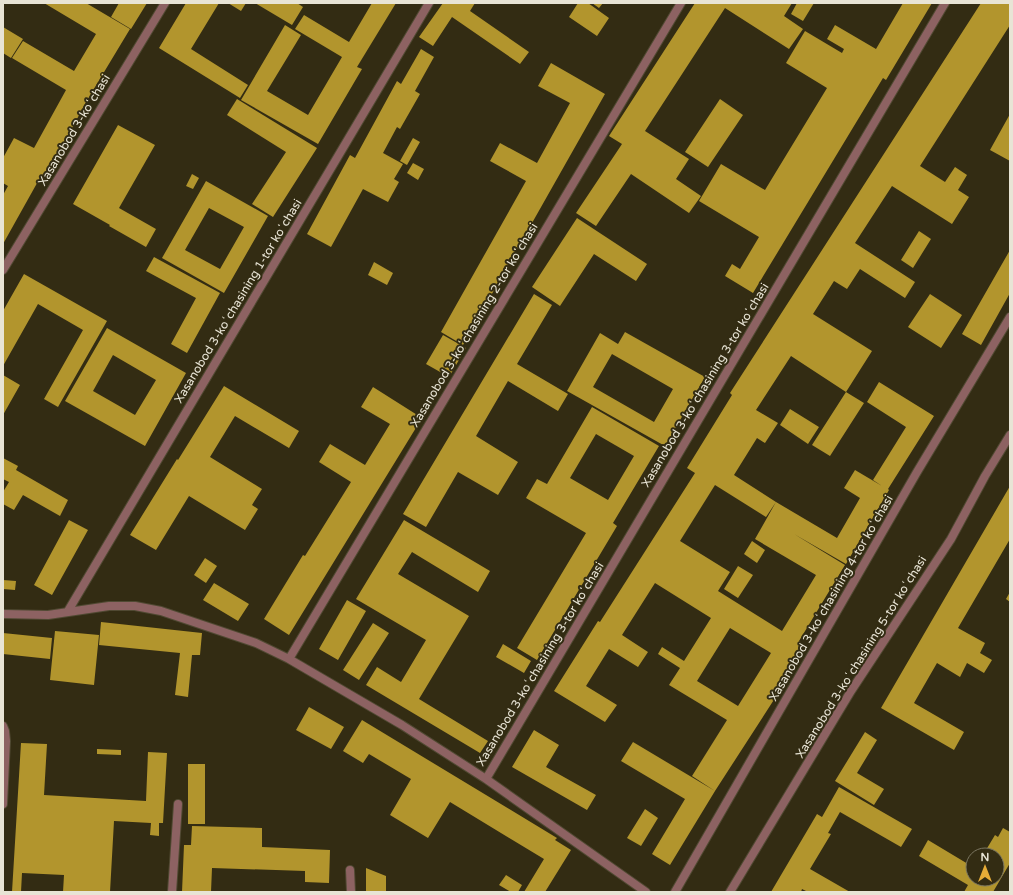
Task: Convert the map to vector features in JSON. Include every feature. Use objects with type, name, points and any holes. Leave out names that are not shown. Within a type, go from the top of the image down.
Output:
[{"type":"street","name":"Xasanobod 3-koʻchasi","points":[[3,270],[165,3]]},
{"type":"street","name":"Xasanobod 3-koʻchasining 1-tor koʻchasi","points":[[68,611],[429,3]]},
{"type":"street","name":"Xasanobod 3-koʻchasining 2-tor koʻchasi","points":[[288,659],[681,3]]},
{"type":"street","name":"Xasanobod 3-koʻchasining 3-tor koʻchasi","points":[[486,780],[945,3]]},
{"type":"street","name":"Xasanobod 3-koʻchasining 4-tor koʻchasi","points":[[675,892],[917,472],[1010,317]]},
{"type":"street","name":"Xasanobod 3-koʻchasining 5-tor koʻchasi","points":[[730,892],[851,691],[951,539],[985,476],[1010,434]]},
{"type":"street","points":[[3,614],[48,615],[109,606],[135,606],[161,611],[256,643],[288,659],[402,725],[486,780],[646,892]]},
{"type":"street","points":[[3,726],[6,741],[3,804]]},
{"type":"street","points":[[172,892],[178,804]]},
{"type":"street","points":[[350,870],[351,892]]},
{"type":"building","points":[[44,3],[86,3],[130,29],[86,102],[45,179],[41,176],[3,244],[3,195],[8,186],[3,183],[3,158],[14,138],[34,148],[66,90],[12,58],[23,41],[74,71],[96,34]]},
{"type":"building","points":[[119,3],[147,3],[131,29],[111,17]]},
{"type":"building","points":[[186,3],[219,3],[191,49],[248,85],[240,98],[159,48]]},
{"type":"building","points":[[228,3],[246,3],[241,11]]},
{"type":"building","points":[[255,3],[297,3],[303,7],[292,25]]},
{"type":"building","points":[[372,3],[396,3],[357,67],[362,69],[318,144],[241,100],[285,25],[301,35],[267,91],[308,115],[342,57],[295,29],[304,15],[349,42]]},
{"type":"building","points":[[443,3],[475,3],[470,11],[529,52],[520,64],[452,17],[433,46],[419,37]]},
{"type":"building","points":[[578,3],[588,3],[609,18],[597,36],[569,17]]},
{"type":"building","points":[[592,3],[603,3],[599,8]]},
{"type":"building","points":[[695,3],[792,3],[784,16],[803,29],[789,49],[725,8],[645,131],[689,159],[676,179],[701,196],[689,213],[631,174],[596,226],[576,213],[622,144],[609,136]]},
{"type":"building","points":[[797,3],[814,3],[803,21],[791,14]]},
{"type":"building","points":[[903,3],[932,3],[886,80],[883,78],[753,293],[725,276],[732,264],[740,269],[759,237],[699,201],[721,164],[765,190],[827,88],[786,63],[805,31],[842,53],[844,49],[827,39],[835,25],[876,49]]},
{"type":"building","points":[[981,3],[1010,3],[1010,25],[920,166],[945,182],[955,167],[967,175],[958,190],[969,197],[952,224],[892,186],[855,243],[915,282],[905,298],[860,269],[847,289],[834,281],[813,314],[872,351],[846,392],[791,356],[756,410],[778,423],[765,443],[757,438],[734,475],[837,538],[860,498],[844,488],[855,470],[882,486],[873,480],[906,427],[867,402],[879,382],[934,416],[888,489],[889,490],[846,564],[794,534],[845,565],[799,641],[808,647],[715,791],[692,776],[727,720],[669,685],[680,668],[658,654],[662,647],[684,661],[711,618],[655,583],[622,635],[648,652],[638,667],[609,649],[586,686],[617,705],[605,722],[554,691],[695,473],[687,468],[732,395],[730,393]],"holes":[[[715,485],[766,517],[776,502],[755,539],[816,575],[782,631],[718,591],[730,572],[680,541]],[[730,628],[771,653],[738,706],[697,681]]]},
{"type":"building","points":[[3,27],[23,39],[11,58],[3,53]]},
{"type":"building","points":[[421,49],[434,57],[415,91],[420,94],[400,129],[397,127],[383,153],[403,164],[394,179],[399,182],[388,202],[363,189],[331,247],[307,234],[350,155],[355,158],[397,81],[401,84]]},
{"type":"building","points":[[551,63],[605,94],[463,345],[441,332],[526,181],[490,161],[500,143],[537,163],[570,103],[538,86]]},
{"type":"building","points":[[237,99],[317,148],[273,217],[252,204],[286,152],[227,115]]},
{"type":"building","points":[[720,99],[743,115],[708,167],[685,152]]},
{"type":"building","points":[[1010,114],[1010,161],[990,150]]},
{"type":"building","points":[[118,125],[155,145],[119,208],[156,229],[146,247],[73,204]]},
{"type":"building","points":[[413,138],[420,142],[407,165],[400,161]]},
{"type":"building","points":[[413,163],[424,169],[418,180],[407,173]]},
{"type":"building","points":[[192,174],[199,178],[193,189],[186,186]]},
{"type":"building","points":[[206,181],[268,216],[224,293],[162,258]],"holes":[[[209,208],[244,227],[220,269],[185,250]]]},
{"type":"building","points":[[577,218],[647,264],[636,281],[594,254],[560,306],[532,287]]},
{"type":"building","points":[[919,231],[931,239],[913,268],[901,260]]},
{"type":"building","points":[[1010,250],[1010,293],[981,345],[962,334]]},
{"type":"building","points":[[154,257],[220,293],[187,353],[171,344],[196,298],[146,271]]},
{"type":"building","points":[[374,262],[393,273],[387,285],[368,275]]},
{"type":"building","points":[[24,274],[107,321],[58,407],[44,399],[83,330],[38,304],[3,366],[3,311]]},
{"type":"building","points":[[534,294],[552,305],[517,364],[568,394],[558,411],[508,381],[476,436],[518,462],[498,495],[458,472],[426,527],[403,514]]},
{"type":"building","points":[[930,294],[962,315],[941,348],[908,327]]},
{"type":"building","points":[[107,328],[186,373],[145,446],[65,401]],"holes":[[[113,355],[156,380],[135,415],[93,391]]]},
{"type":"building","points":[[625,332],[705,377],[665,446],[567,391],[600,333],[618,344]],"holes":[[[612,354],[673,389],[654,422],[593,387]]]},
{"type":"building","points":[[443,335],[466,348],[449,377],[426,364]]},
{"type":"building","points":[[3,375],[20,385],[3,415]]},
{"type":"building","points":[[224,386],[299,431],[289,448],[235,416],[210,457],[262,489],[252,505],[258,509],[245,530],[189,496],[156,550],[130,535]]},
{"type":"building","points":[[373,387],[422,418],[289,635],[264,619],[303,555],[305,556],[351,482],[319,462],[330,444],[365,465],[390,424],[361,407]]},
{"type":"building","points":[[846,392],[864,403],[830,456],[812,445]]},
{"type":"building","points":[[592,407],[659,446],[613,523],[617,526],[537,660],[517,648],[586,533],[526,498],[537,479],[547,484]],"holes":[[[596,434],[634,456],[608,500],[570,478]]]},
{"type":"building","points":[[790,409],[819,427],[808,444],[780,425]]},
{"type":"building","points":[[3,458],[18,466],[16,470],[68,500],[60,516],[23,495],[14,510],[3,504],[3,492],[9,482],[3,479]]},
{"type":"building","points":[[1010,486],[1010,539],[958,628],[985,643],[980,653],[992,660],[984,673],[967,663],[960,677],[937,663],[914,703],[964,732],[954,750],[881,708]]},
{"type":"building","points":[[69,520],[88,530],[52,595],[34,585]]},
{"type":"building","points":[[404,520],[490,571],[478,592],[412,552],[398,574],[469,616],[419,699],[488,741],[480,753],[366,685],[377,667],[401,682],[426,640],[356,599]]},
{"type":"building","points":[[752,541],[765,550],[757,563],[744,554]]},
{"type":"building","points":[[205,558],[217,566],[206,583],[194,575]]},
{"type":"building","points":[[738,566],[753,575],[738,598],[724,589]]},
{"type":"building","points":[[3,580],[16,581],[15,590],[3,589]]},
{"type":"building","points":[[214,583],[249,604],[238,621],[203,600]]},
{"type":"building","points":[[1010,592],[1010,602],[1006,599]]},
{"type":"building","points":[[347,600],[366,611],[338,660],[319,649]]},
{"type":"building","points":[[101,622],[202,633],[200,655],[192,655],[188,697],[175,695],[180,653],[99,645]]},
{"type":"building","points":[[373,623],[389,633],[359,680],[343,670]]},
{"type":"building","points":[[55,631],[99,635],[94,685],[50,680]]},
{"type":"building","points":[[3,633],[52,638],[50,659],[3,654]]},
{"type":"building","points":[[503,644],[531,661],[524,673],[496,657]]},
{"type":"building","points":[[309,707],[344,727],[331,749],[296,730]]},
{"type":"building","points":[[362,720],[557,838],[555,840],[571,850],[545,892],[524,892],[544,859],[450,802],[428,838],[390,815],[411,779],[369,754],[363,763],[343,751]]},
{"type":"building","points":[[534,730],[559,745],[546,767],[596,795],[587,810],[512,767]]},
{"type":"building","points":[[865,732],[877,740],[857,773],[884,789],[874,805],[835,781]]},
{"type":"building","points":[[633,742],[715,791],[670,865],[652,854],[685,799],[621,761]]},
{"type":"building","points":[[21,743],[47,744],[44,795],[146,801],[148,752],[167,753],[163,823],[159,823],[159,836],[150,835],[151,823],[114,821],[110,892],[63,892],[64,875],[22,873],[21,892],[12,892]]},
{"type":"building","points":[[97,749],[121,750],[121,755],[97,754]]},
{"type":"building","points":[[188,764],[205,764],[205,824],[188,824]]},
{"type":"building","points":[[839,787],[912,829],[901,847],[840,812],[828,833],[831,834],[810,869],[850,892],[808,892],[802,889],[801,892],[771,892],[817,814],[822,817]]},
{"type":"building","points":[[645,809],[658,818],[641,846],[627,838]]},
{"type":"building","points":[[192,826],[262,828],[262,847],[330,850],[329,883],[305,882],[305,871],[212,868],[211,892],[182,892],[184,845],[191,845]]},
{"type":"building","points":[[1003,828],[1010,832],[1010,863],[1005,872],[1005,847],[988,847],[995,835],[998,837]]},
{"type":"building","points":[[928,840],[965,862],[965,883],[919,856]]},
{"type":"building","points":[[366,868],[386,876],[386,892],[366,892]]},
{"type":"building","points":[[506,875],[522,885],[518,892],[511,892],[499,885]]},
{"type":"building","points":[[967,887],[996,887],[993,892],[964,892]]}]
